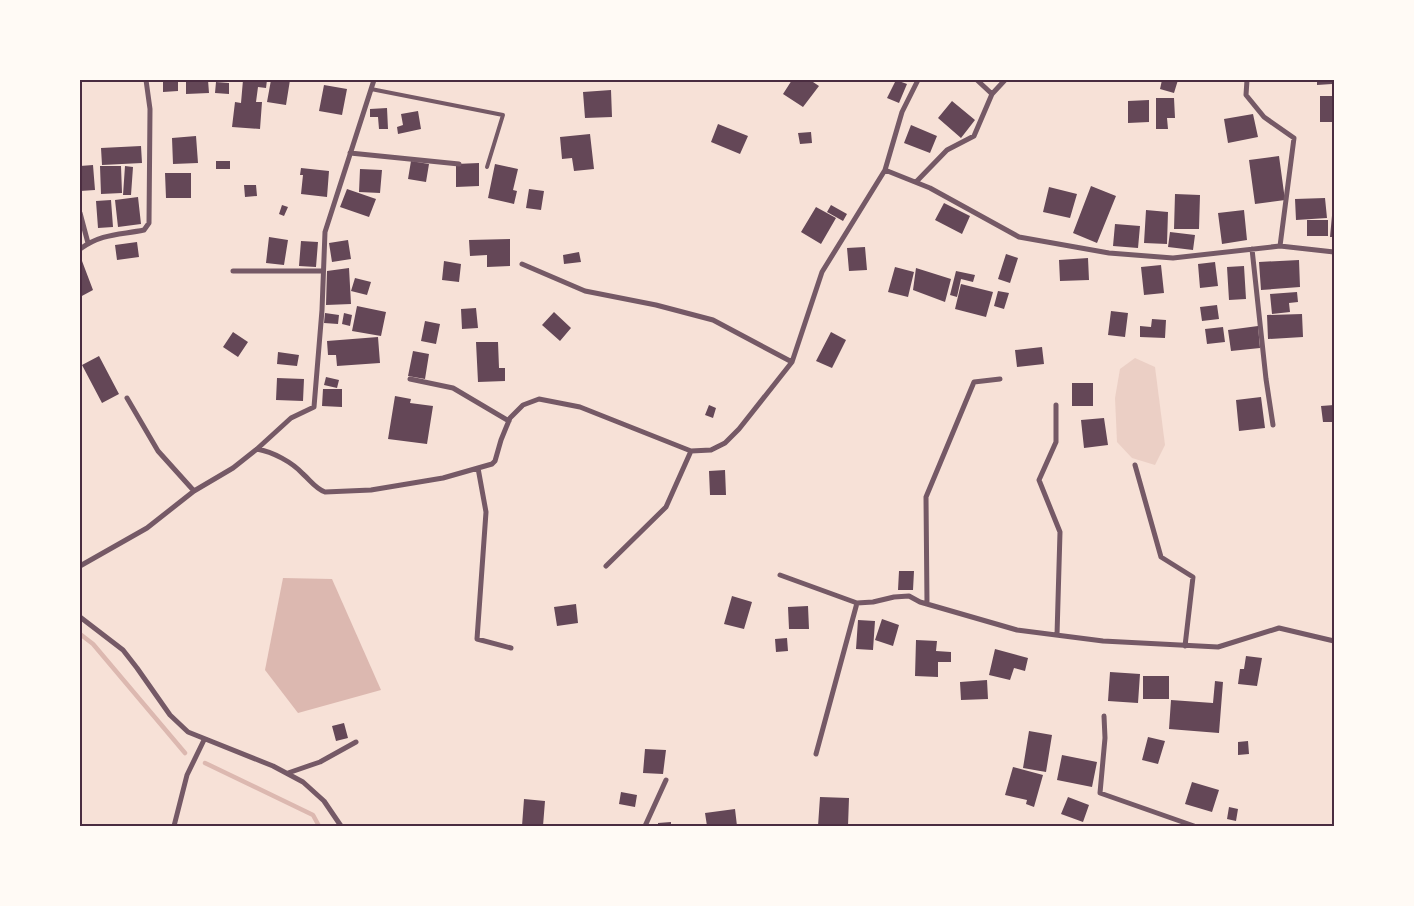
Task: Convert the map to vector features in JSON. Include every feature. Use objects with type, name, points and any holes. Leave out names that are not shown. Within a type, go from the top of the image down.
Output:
[{"type":"street","points":[[80,248],[110,234],[144,230],[149,223],[150,109],[146,80]]},
{"type":"street","points":[[80,566],[147,528],[194,491],[233,468],[291,418],[314,408],[325,232],[374,80]]},
{"type":"street","points":[[257,449],[276,455],[303,473],[318,489],[325,492],[371,490],[443,478],[488,466],[495,461],[509,421],[523,404],[539,399],[580,407],[691,451],[711,450],[725,443],[739,429],[792,362],[822,272],[885,170],[902,112],[918,80]]},
{"type":"street","points":[[977,80],[992,94]]},
{"type":"street","points":[[916,182],[947,150],[974,136],[992,94],[1005,80]]},
{"type":"street","points":[[1247,80],[1246,95],[1252,103],[1264,117],[1294,138],[1280,246]]},
{"type":"street","points":[[350,153],[460,164]]},
{"type":"street","points":[[885,170],[930,188],[1019,237],[1109,253],[1173,258],[1280,246],[1334,252]]},
{"type":"street","points":[[80,213],[88,243]]},
{"type":"street","points":[[1252,249],[1266,379],[1273,425]]},
{"type":"street","points":[[522,264],[585,291],[656,305],[713,320],[792,362]]},
{"type":"street","points":[[233,271],[323,271]]},
{"type":"street","points":[[410,379],[453,388],[509,421]]},
{"type":"street","points":[[927,604],[926,496],[974,382],[1000,379]]},
{"type":"street","points":[[127,398],[158,451],[194,491]]},
{"type":"street","points":[[1056,405],[1056,442],[1039,480],[1060,532],[1057,635]]},
{"type":"street","points":[[606,566],[666,507],[691,451]]},
{"type":"street","points":[[1135,465],[1161,557],[1193,577],[1184,646]]},
{"type":"street","points":[[478,468],[486,512],[477,639],[512,648]]},
{"type":"street","points":[[780,575],[857,603],[909,596],[927,604],[1016,630],[1103,641],[1184,646],[1223,646],[1279,628],[1334,641]]},
{"type":"street","points":[[816,754],[857,603]]},
{"type":"street","points":[[80,618],[123,650],[170,714],[188,732],[288,773],[303,782],[324,801],[342,826]]},
{"type":"street","points":[[1104,716],[1105,738],[1100,792],[1194,826]]},
{"type":"street","points":[[174,826],[187,775],[204,740]]},
{"type":"street","points":[[288,773],[320,762],[356,742]]},
{"type":"street","points":[[645,826],[666,780]]},
{"type":"lane","points":[[371,89],[503,115],[488,167]]},
{"type":"shaded area","points":[[1135,358],[1155,367],[1165,445],[1155,465],[1132,458],[1117,442],[1115,398],[1120,369]]},
{"type":"shaded area","points":[[283,578],[332,579],[381,690],[298,713],[265,670]]},
{"type":"building","points":[[163,80],[178,80],[178,91],[163,92]]},
{"type":"building","points":[[186,80],[208,80],[209,93],[186,94]]},
{"type":"building","points":[[243,80],[267,80],[266,88],[258,87],[256,102],[262,102],[260,129],[232,127],[235,102],[241,103]]},
{"type":"building","points":[[271,80],[290,80],[286,105],[267,102]]},
{"type":"building","points":[[792,80],[810,80],[819,86],[803,107],[783,94]]},
{"type":"building","points":[[896,80],[907,84],[899,103],[887,98]]},
{"type":"building","points":[[1162,80],[1178,80],[1174,93],[1160,89]]},
{"type":"building","points":[[1317,80],[1334,80],[1334,88],[1332,88],[1332,84],[1317,85]]},
{"type":"building","points":[[216,82],[229,83],[229,94],[215,93]]},
{"type":"building","points":[[324,85],[347,89],[342,115],[319,111]]},
{"type":"building","points":[[611,90],[612,117],[585,118],[583,92]]},
{"type":"building","points":[[1320,96],[1334,96],[1334,122],[1320,122]]},
{"type":"building","points":[[1156,98],[1174,98],[1175,118],[1167,118],[1168,129],[1156,129]]},
{"type":"building","points":[[1149,100],[1149,122],[1128,123],[1128,101]]},
{"type":"building","points":[[952,101],[975,120],[961,138],[938,118]]},
{"type":"building","points":[[387,108],[388,129],[379,129],[378,117],[370,117],[370,109]]},
{"type":"building","points":[[418,111],[421,129],[398,134],[397,127],[403,125],[401,114]]},
{"type":"building","points":[[1253,114],[1258,137],[1228,143],[1224,119]]},
{"type":"building","points":[[718,124],[748,136],[740,154],[711,142]]},
{"type":"building","points":[[911,125],[937,136],[930,153],[904,143]]},
{"type":"building","points":[[811,132],[812,143],[800,144],[798,133]]},
{"type":"building","points":[[590,134],[594,169],[574,171],[572,158],[562,159],[560,137]]},
{"type":"building","points":[[196,136],[198,163],[173,164],[172,138]]},
{"type":"building","points":[[141,146],[142,163],[102,165],[101,148]]},
{"type":"building","points":[[1279,156],[1285,200],[1255,204],[1249,160]]},
{"type":"building","points":[[216,161],[230,161],[230,169],[216,169]]},
{"type":"building","points":[[411,161],[429,164],[426,182],[408,179]]},
{"type":"building","points":[[479,163],[479,186],[456,187],[456,164]]},
{"type":"building","points":[[495,164],[518,169],[513,190],[517,191],[514,204],[488,198]]},
{"type":"building","points":[[93,165],[95,190],[80,191],[80,166]]},
{"type":"building","points":[[100,166],[121,166],[122,193],[101,194]]},
{"type":"building","points":[[125,166],[133,167],[131,195],[123,195]]},
{"type":"building","points":[[301,168],[329,171],[327,197],[301,194],[303,175],[300,175]]},
{"type":"building","points":[[360,169],[382,170],[380,193],[359,192]]},
{"type":"building","points":[[165,173],[191,173],[191,198],[166,198]]},
{"type":"building","points":[[244,185],[256,185],[257,196],[245,197]]},
{"type":"building","points":[[1091,186],[1116,196],[1097,243],[1073,233]]},
{"type":"building","points":[[1049,187],[1077,194],[1070,218],[1043,212]]},
{"type":"building","points":[[347,189],[376,199],[369,217],[340,207]]},
{"type":"building","points":[[529,189],[544,191],[541,210],[526,208]]},
{"type":"building","points":[[1175,194],[1200,195],[1199,229],[1174,229]]},
{"type":"building","points":[[138,197],[141,224],[118,227],[115,200]]},
{"type":"building","points":[[1325,198],[1327,218],[1296,220],[1295,199]]},
{"type":"building","points":[[111,200],[113,227],[98,228],[96,201]]},
{"type":"building","points":[[944,203],[970,216],[962,234],[935,220]]},
{"type":"building","points":[[282,205],[288,207],[284,216],[279,214]]},
{"type":"building","points":[[831,205],[847,214],[843,221],[827,212]]},
{"type":"building","points":[[1333,205],[1334,237],[1330,237]]},
{"type":"building","points":[[816,207],[836,218],[821,244],[801,232]]},
{"type":"building","points":[[1146,210],[1168,212],[1167,244],[1144,243]]},
{"type":"building","points":[[1244,210],[1247,240],[1222,244],[1218,213]]},
{"type":"building","points":[[1307,220],[1328,220],[1328,236],[1307,236]]},
{"type":"building","points":[[1115,224],[1140,226],[1138,248],[1113,246]]},
{"type":"building","points":[[1170,232],[1195,235],[1193,250],[1168,247]]},
{"type":"building","points":[[269,237],[288,240],[284,265],[266,263]]},
{"type":"building","points":[[510,239],[510,266],[487,267],[487,255],[470,256],[469,240]]},
{"type":"building","points":[[348,240],[351,259],[332,262],[329,243]]},
{"type":"building","points":[[301,241],[318,242],[316,267],[299,266]]},
{"type":"building","points":[[137,242],[139,257],[117,260],[115,245]]},
{"type":"building","points":[[865,247],[867,270],[849,271],[847,248]]},
{"type":"building","points":[[579,252],[581,262],[564,264],[563,255]]},
{"type":"building","points":[[1006,254],[1018,258],[1010,283],[998,279]]},
{"type":"building","points":[[1088,258],[1089,280],[1060,281],[1059,260]]},
{"type":"building","points":[[1299,260],[1300,287],[1261,290],[1259,262]]},
{"type":"building","points":[[82,261],[93,290],[80,297],[80,262]]},
{"type":"building","points":[[444,261],[461,264],[459,282],[442,280]]},
{"type":"building","points":[[1215,262],[1218,286],[1200,288],[1198,264]]},
{"type":"building","points":[[1161,265],[1164,293],[1144,295],[1141,267]]},
{"type":"building","points":[[1244,266],[1246,299],[1229,300],[1227,267]]},
{"type":"building","points":[[895,267],[914,272],[908,297],[888,292]]},
{"type":"building","points":[[349,268],[351,304],[326,305],[327,271]]},
{"type":"building","points":[[916,268],[951,279],[945,302],[913,290]]},
{"type":"building","points":[[956,271],[975,275],[973,282],[961,279],[957,297],[950,295]]},
{"type":"building","points":[[355,278],[371,282],[367,295],[351,291]]},
{"type":"building","points":[[961,284],[993,292],[986,317],[955,309]]},
{"type":"building","points":[[998,291],[1009,293],[1004,309],[994,306]]},
{"type":"building","points":[[1297,292],[1298,302],[1289,303],[1290,312],[1272,314],[1270,294]]},
{"type":"building","points":[[1217,305],[1219,319],[1202,321],[1200,307]]},
{"type":"building","points":[[357,306],[386,312],[381,336],[352,331]]},
{"type":"building","points":[[476,308],[478,328],[462,329],[461,309]]},
{"type":"building","points":[[1111,311],[1128,313],[1125,337],[1108,335]]},
{"type":"building","points":[[554,312],[571,328],[560,341],[542,325]]},
{"type":"building","points":[[325,313],[339,315],[338,324],[324,323]]},
{"type":"building","points":[[344,313],[352,315],[350,326],[342,324]]},
{"type":"building","points":[[1302,314],[1303,337],[1268,339],[1267,315]]},
{"type":"building","points":[[1152,319],[1166,320],[1165,338],[1140,337],[1140,326],[1151,327]]},
{"type":"building","points":[[425,321],[440,324],[436,344],[421,341]]},
{"type":"building","points":[[1258,326],[1260,348],[1231,351],[1228,330]]},
{"type":"building","points":[[1223,327],[1225,342],[1207,344],[1205,329]]},
{"type":"building","points":[[233,332],[248,342],[238,357],[223,347]]},
{"type":"building","points":[[831,332],[846,340],[832,368],[816,361]]},
{"type":"building","points":[[378,337],[380,363],[337,366],[336,355],[328,355],[327,341]]},
{"type":"building","points":[[476,342],[498,342],[499,368],[505,368],[505,381],[478,382]]},
{"type":"building","points":[[1042,347],[1044,364],[1017,367],[1015,350]]},
{"type":"building","points":[[413,351],[429,354],[425,379],[408,376]]},
{"type":"building","points":[[278,352],[299,355],[297,366],[277,364]]},
{"type":"building","points":[[99,356],[119,394],[102,403],[82,365]]},
{"type":"building","points":[[326,377],[339,380],[337,388],[324,385]]},
{"type":"building","points":[[277,378],[304,379],[303,401],[276,400]]},
{"type":"building","points":[[1072,383],[1093,383],[1093,406],[1072,406]]},
{"type":"building","points":[[323,389],[342,389],[342,407],[322,406]]},
{"type":"building","points":[[395,396],[411,399],[410,403],[433,406],[427,444],[388,439]]},
{"type":"building","points":[[1261,397],[1265,428],[1239,431],[1236,400]]},
{"type":"building","points":[[709,405],[716,408],[713,418],[705,415]]},
{"type":"building","points":[[1334,405],[1334,422],[1323,422],[1321,406]]},
{"type":"building","points":[[1104,418],[1108,445],[1084,448],[1081,420]]},
{"type":"building","points":[[725,470],[726,495],[710,495],[709,471]]},
{"type":"building","points":[[899,571],[914,571],[913,590],[898,590]]},
{"type":"building","points":[[732,596],[752,602],[744,629],[724,624]]},
{"type":"building","points":[[576,604],[578,623],[557,626],[554,607]]},
{"type":"building","points":[[808,606],[809,629],[789,629],[788,607]]},
{"type":"building","points":[[882,619],[899,625],[893,646],[875,640]]},
{"type":"building","points":[[858,620],[875,621],[873,650],[856,649]]},
{"type":"building","points":[[787,638],[788,651],[776,652],[775,639]]},
{"type":"building","points":[[916,640],[937,641],[936,651],[951,652],[951,662],[938,662],[938,677],[915,676]]},
{"type":"building","points":[[995,649],[1028,658],[1025,671],[1014,668],[1010,680],[989,675]]},
{"type":"building","points":[[1246,656],[1262,658],[1257,686],[1238,684],[1240,669],[1244,669]]},
{"type":"building","points":[[1110,672],[1140,674],[1138,703],[1108,701]]},
{"type":"building","points":[[1143,676],[1169,676],[1169,699],[1143,699]]},
{"type":"building","points":[[987,680],[988,699],[961,700],[960,682]]},
{"type":"building","points":[[1215,681],[1223,682],[1219,733],[1169,729],[1171,700],[1213,703]]},
{"type":"building","points":[[344,723],[348,738],[336,741],[332,726]]},
{"type":"building","points":[[1029,731],[1052,735],[1046,772],[1023,768]]},
{"type":"building","points":[[1148,737],[1165,741],[1158,764],[1142,760]]},
{"type":"building","points":[[1248,741],[1249,754],[1238,755],[1238,742]]},
{"type":"building","points":[[645,749],[666,750],[663,774],[643,773]]},
{"type":"building","points":[[1062,755],[1097,762],[1092,787],[1057,780]]},
{"type":"building","points":[[1013,767],[1043,775],[1034,807],[1026,804],[1027,800],[1005,795]]},
{"type":"building","points":[[1192,782],[1219,790],[1212,812],[1185,804]]},
{"type":"building","points":[[621,792],[637,795],[635,807],[619,804]]},
{"type":"building","points":[[820,797],[849,798],[848,826],[818,826]]},
{"type":"building","points":[[1068,797],[1089,805],[1083,822],[1061,814]]},
{"type":"building","points":[[524,799],[545,801],[543,826],[522,826]]},
{"type":"building","points":[[1229,807],[1238,809],[1236,821],[1227,819]]},
{"type":"building","points":[[735,809],[737,826],[707,826],[705,813]]},
{"type":"building","points":[[671,822],[671,826],[658,826],[658,823]]},
{"type":"waterway","points":[[80,634],[93,644],[185,753]]},
{"type":"waterway","points":[[205,763],[313,815],[319,826]]}]
